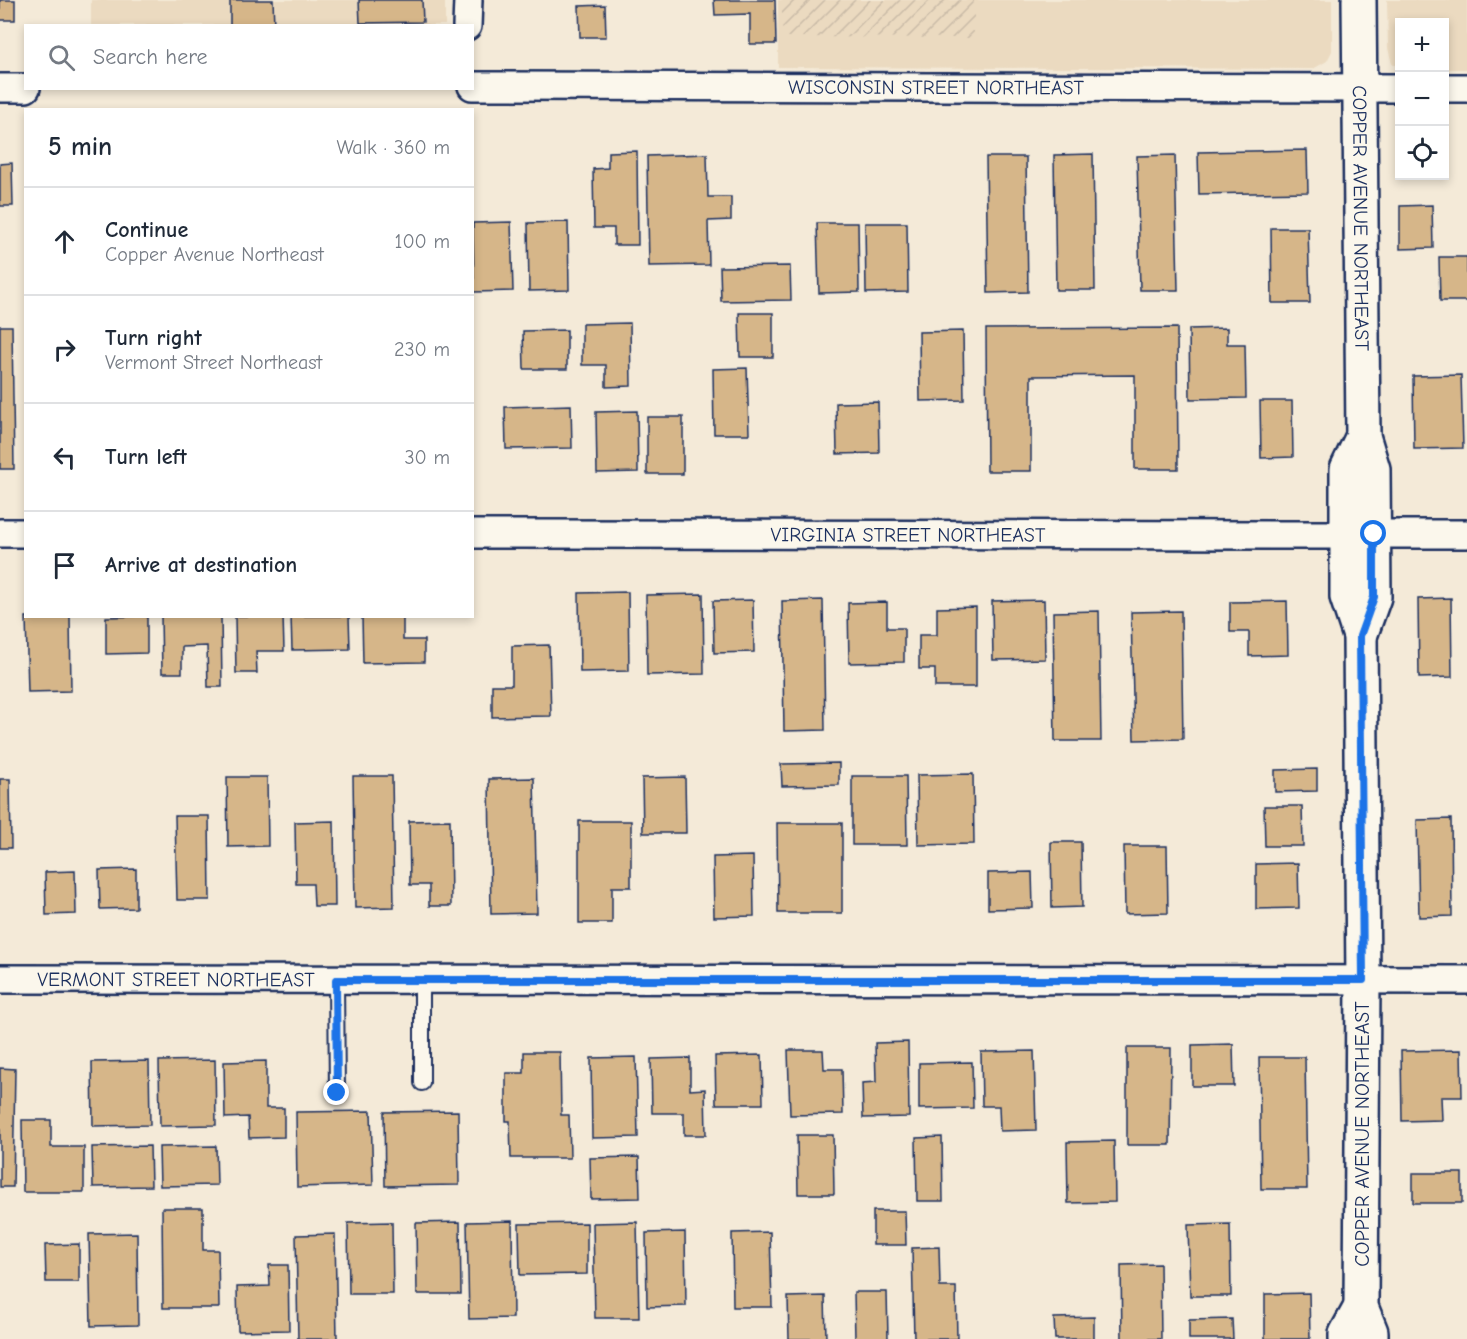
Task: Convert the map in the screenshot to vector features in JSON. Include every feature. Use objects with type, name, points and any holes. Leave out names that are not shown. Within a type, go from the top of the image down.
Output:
[{"type":"street","points":[[467,24],[468,0]]},
{"type":"street","name":"COPPER AVENUE NORTHEAST","points":[[1359,0],[1363,436],[1373,469],[1360,535],[1374,597],[1360,636],[1363,980],[1361,1307],[1371,1332],[1371,1339]]},
{"type":"street","name":"WISCONSIN STREET NORTHEAST","points":[[474,86],[1395,88]]},
{"type":"street","points":[[0,88],[24,88]]},
{"type":"street","points":[[1449,88],[1467,88]]},
{"type":"street","points":[[0,533],[24,533]]},
{"type":"street","name":"VIRGINIA STREET NORTHEAST","points":[[474,534],[1467,534]]},
{"type":"street","name":"VERMONT STREET NORTHEAST","points":[[0,979],[1467,980]]},
{"type":"street","name":"COPPER AVENUE NORTHEAST","points":[[1346,1339],[1346,1334],[1361,1307]]},
{"type":"lane","points":[[336,980],[337,1093]]},
{"type":"lane","points":[[422,981],[422,1083]]},
{"type":"shaded area","points":[[91,0],[445,0],[445,24],[91,24]]},
{"type":"shaded area","points":[[778,0],[1332,0],[1332,51],[1327,61],[1313,69],[778,67]]},
{"type":"shaded area","points":[[782,0],[974,0],[974,38],[782,37]]},
{"type":"shaded area","points":[[1387,0],[1467,0],[1467,69],[1449,69],[1449,18],[1395,18],[1395,65],[1392,64],[1388,48]]},
{"type":"building","points":[[0,0],[15,0],[15,20],[0,20]]},
{"type":"building","points":[[230,0],[273,0],[274,24],[230,24]]},
{"type":"building","points":[[359,0],[422,0],[423,22],[360,23]]},
{"type":"building","points":[[714,0],[775,0],[776,44],[750,44],[750,14],[715,15]]},
{"type":"building","points":[[605,5],[606,37],[580,37],[579,6]]},
{"type":"building","points":[[1307,150],[1308,192],[1199,194],[1198,152]]},
{"type":"building","points":[[637,151],[638,245],[614,245],[614,228],[594,228],[593,169],[608,168],[608,152]]},
{"type":"building","points":[[707,154],[708,197],[731,197],[731,220],[708,221],[709,265],[649,266],[647,156]]},
{"type":"building","points":[[1093,154],[1095,290],[1056,290],[1054,155]]},
{"type":"building","points":[[1175,155],[1178,290],[1140,290],[1137,156]]},
{"type":"building","points":[[986,157],[1026,157],[1028,292],[988,293]]},
{"type":"building","points":[[12,163],[13,206],[0,206],[0,164]]},
{"type":"building","points":[[1432,205],[1433,248],[1400,249],[1400,206]]},
{"type":"building","points":[[511,222],[513,291],[474,292],[474,223]]},
{"type":"building","points":[[568,222],[569,290],[529,291],[528,223]]},
{"type":"building","points":[[817,223],[858,223],[859,292],[819,293]]},
{"type":"building","points":[[865,223],[907,223],[908,292],[866,293]]},
{"type":"building","points":[[1271,228],[1308,228],[1310,303],[1272,303]]},
{"type":"building","points":[[1439,257],[1467,257],[1467,301],[1440,301]]},
{"type":"building","points":[[790,266],[791,300],[721,301],[720,267]]},
{"type":"building","points":[[739,313],[773,313],[773,357],[740,357]]},
{"type":"building","points":[[630,323],[631,386],[606,387],[606,365],[582,365],[582,324]]},
{"type":"building","points":[[0,326],[12,326],[14,469],[0,469]]},
{"type":"building","points":[[1177,328],[1178,469],[1135,469],[1135,375],[1031,376],[1031,471],[987,471],[986,329]]},
{"type":"building","points":[[1227,328],[1227,344],[1245,344],[1246,398],[1190,399],[1189,329]]},
{"type":"building","points":[[567,330],[567,369],[524,369],[523,331]]},
{"type":"building","points":[[963,331],[964,400],[920,401],[919,332]]},
{"type":"building","points":[[747,368],[749,434],[714,434],[713,369]]},
{"type":"building","points":[[1461,375],[1463,448],[1414,449],[1413,376]]},
{"type":"building","points":[[1260,401],[1292,401],[1293,457],[1261,458]]},
{"type":"building","points":[[878,402],[879,453],[837,454],[836,403]]},
{"type":"building","points":[[571,405],[572,448],[506,449],[505,407]]},
{"type":"building","points":[[637,411],[638,472],[597,473],[596,412]]},
{"type":"building","points":[[647,417],[683,417],[683,474],[647,474]]},
{"type":"building","points":[[628,592],[629,671],[580,672],[579,593]]},
{"type":"building","points":[[703,594],[704,674],[647,675],[646,595]]},
{"type":"building","points":[[1451,598],[1452,677],[1419,678],[1418,599]]},
{"type":"building","points":[[753,600],[754,652],[714,653],[713,601]]},
{"type":"building","points":[[823,600],[825,730],[784,731],[782,601]]},
{"type":"building","points":[[1044,600],[1045,659],[993,660],[992,601]]},
{"type":"building","points":[[1287,601],[1288,655],[1249,656],[1249,632],[1230,632],[1230,602]]},
{"type":"building","points":[[887,602],[887,628],[904,628],[904,662],[849,663],[848,603]]},
{"type":"building","points":[[976,607],[976,687],[935,687],[935,669],[919,669],[919,635],[937,635],[937,608]]},
{"type":"building","points":[[1099,611],[1101,741],[1055,741],[1053,612]]},
{"type":"building","points":[[1181,611],[1183,739],[1134,740],[1131,612]]},
{"type":"building","points":[[26,618],[70,618],[71,691],[28,692]]},
{"type":"building","points":[[106,618],[147,618],[147,653],[106,654]]},
{"type":"building","points":[[161,618],[221,618],[222,687],[208,687],[207,646],[182,647],[182,673],[162,673]]},
{"type":"building","points":[[235,618],[283,618],[284,651],[256,651],[257,673],[236,673]]},
{"type":"building","points":[[291,618],[349,618],[350,649],[292,650]]},
{"type":"building","points":[[362,618],[403,618],[403,640],[424,640],[424,662],[363,663]]},
{"type":"building","points":[[549,645],[551,716],[492,717],[492,685],[512,685],[512,646]]},
{"type":"building","points":[[839,763],[839,785],[782,786],[781,764]]},
{"type":"building","points":[[1317,769],[1317,791],[1275,792],[1275,770]]},
{"type":"building","points":[[973,774],[974,844],[918,845],[917,775]]},
{"type":"building","points":[[353,776],[392,776],[394,907],[355,908]]},
{"type":"building","points":[[852,776],[906,776],[907,845],[852,845]]},
{"type":"building","points":[[227,777],[267,777],[268,846],[228,847]]},
{"type":"building","points":[[685,777],[686,833],[643,833],[642,778]]},
{"type":"building","points":[[534,778],[537,913],[491,914],[489,779]]},
{"type":"building","points":[[0,779],[10,779],[11,848],[0,848]]},
{"type":"building","points":[[1264,806],[1302,806],[1303,846],[1265,846]]},
{"type":"building","points":[[175,816],[209,816],[210,900],[177,900]]},
{"type":"building","points":[[1451,819],[1452,916],[1419,917],[1417,820]]},
{"type":"building","points":[[450,820],[451,906],[429,906],[429,885],[410,885],[409,821]]},
{"type":"building","points":[[334,821],[335,906],[314,906],[313,884],[296,884],[295,822]]},
{"type":"building","points":[[579,821],[631,821],[631,887],[612,887],[612,923],[579,923]]},
{"type":"building","points":[[777,823],[842,823],[842,913],[778,913]]},
{"type":"building","points":[[1051,842],[1081,842],[1082,907],[1052,908]]},
{"type":"building","points":[[1124,846],[1167,846],[1168,913],[1125,914]]},
{"type":"building","points":[[753,856],[754,916],[714,917],[713,857]]},
{"type":"building","points":[[1298,863],[1299,908],[1256,909],[1256,864]]},
{"type":"building","points":[[136,869],[136,908],[100,909],[99,870]]},
{"type":"building","points":[[75,871],[76,914],[46,915],[45,872]]},
{"type":"building","points":[[1032,872],[1033,908],[988,909],[988,873]]},
{"type":"building","points":[[908,1042],[909,1117],[863,1118],[862,1083],[876,1082],[875,1043]]},
{"type":"building","points":[[1233,1044],[1234,1086],[1192,1086],[1192,1045]]},
{"type":"building","points":[[1127,1048],[1171,1048],[1170,1145],[1127,1145]]},
{"type":"building","points":[[788,1050],[823,1050],[824,1069],[842,1069],[843,1114],[790,1115]]},
{"type":"building","points":[[1461,1050],[1462,1097],[1441,1097],[1442,1120],[1402,1121],[1401,1051]]},
{"type":"building","points":[[1034,1051],[1036,1130],[1000,1131],[999,1106],[982,1106],[981,1052]]},
{"type":"building","points":[[524,1052],[560,1052],[561,1115],[569,1115],[570,1158],[511,1158],[510,1121],[506,1121],[506,1073],[524,1073]]},
{"type":"building","points":[[762,1055],[763,1104],[716,1104],[715,1056]]},
{"type":"building","points":[[636,1057],[638,1137],[592,1138],[591,1058]]},
{"type":"building","points":[[1259,1057],[1305,1057],[1307,1189],[1261,1189]]},
{"type":"building","points":[[690,1058],[690,1090],[705,1089],[706,1135],[684,1135],[684,1113],[652,1113],[651,1059]]},
{"type":"building","points":[[215,1060],[216,1125],[160,1126],[159,1061]]},
{"type":"building","points":[[149,1061],[150,1125],[93,1126],[92,1062]]},
{"type":"building","points":[[266,1061],[266,1108],[284,1108],[284,1137],[249,1138],[248,1117],[225,1118],[224,1062]]},
{"type":"building","points":[[972,1062],[973,1108],[919,1109],[919,1063]]},
{"type":"building","points":[[0,1068],[15,1069],[13,1187],[0,1187]]},
{"type":"building","points":[[371,1111],[373,1185],[297,1187],[296,1112]]},
{"type":"building","points":[[458,1111],[459,1185],[385,1186],[384,1112]]},
{"type":"building","points":[[22,1120],[51,1120],[51,1147],[84,1147],[84,1192],[23,1192]]},
{"type":"building","points":[[797,1135],[833,1135],[834,1194],[798,1194]]},
{"type":"building","points":[[942,1137],[943,1201],[917,1201],[916,1138]]},
{"type":"building","points":[[1114,1141],[1115,1202],[1068,1203],[1067,1142]]},
{"type":"building","points":[[150,1146],[151,1186],[93,1187],[92,1147]]},
{"type":"building","points":[[216,1146],[217,1185],[160,1186],[159,1147]]},
{"type":"building","points":[[639,1157],[640,1198],[591,1199],[590,1158]]},
{"type":"building","points":[[1413,1173],[1462,1173],[1462,1203],[1413,1203]]},
{"type":"building","points":[[162,1208],[203,1208],[203,1250],[218,1250],[219,1308],[163,1308]]},
{"type":"building","points":[[873,1211],[905,1211],[906,1245],[873,1245]]},
{"type":"building","points":[[512,1221],[513,1318],[469,1319],[467,1222]]},
{"type":"building","points":[[392,1222],[393,1294],[349,1294],[348,1223]]},
{"type":"building","points":[[460,1222],[461,1294],[417,1294],[416,1223]]},
{"type":"building","points":[[637,1222],[639,1318],[595,1318],[593,1223]]},
{"type":"building","points":[[587,1223],[587,1274],[520,1275],[519,1224]]},
{"type":"building","points":[[1230,1224],[1231,1296],[1190,1296],[1188,1225]]},
{"type":"building","points":[[685,1232],[686,1306],[647,1307],[646,1233]]},
{"type":"building","points":[[770,1232],[772,1307],[733,1307],[732,1233]]},
{"type":"building","points":[[137,1233],[138,1325],[91,1326],[89,1234]]},
{"type":"building","points":[[335,1234],[337,1339],[298,1339],[296,1235]]},
{"type":"building","points":[[79,1244],[79,1282],[46,1282],[45,1245]]},
{"type":"building","points":[[939,1247],[940,1287],[956,1287],[957,1339],[914,1339],[912,1248]]},
{"type":"building","points":[[1160,1264],[1161,1339],[1122,1339],[1121,1265]]},
{"type":"building","points":[[269,1265],[288,1265],[289,1330],[238,1331],[237,1287],[270,1286]]},
{"type":"building","points":[[854,1292],[887,1292],[888,1339],[855,1339]]},
{"type":"building","points":[[1309,1293],[1310,1339],[1265,1339],[1265,1294]]},
{"type":"building","points":[[825,1296],[826,1339],[789,1339],[788,1297]]},
{"type":"building","points":[[1094,1317],[1094,1339],[1055,1339],[1054,1318]]},
{"type":"building","points":[[1232,1319],[1233,1339],[1189,1339],[1189,1320]]},
{"type":"route","points":[[337,1093],[336,980],[1363,980],[1360,636],[1374,597],[1374,534]]}]
